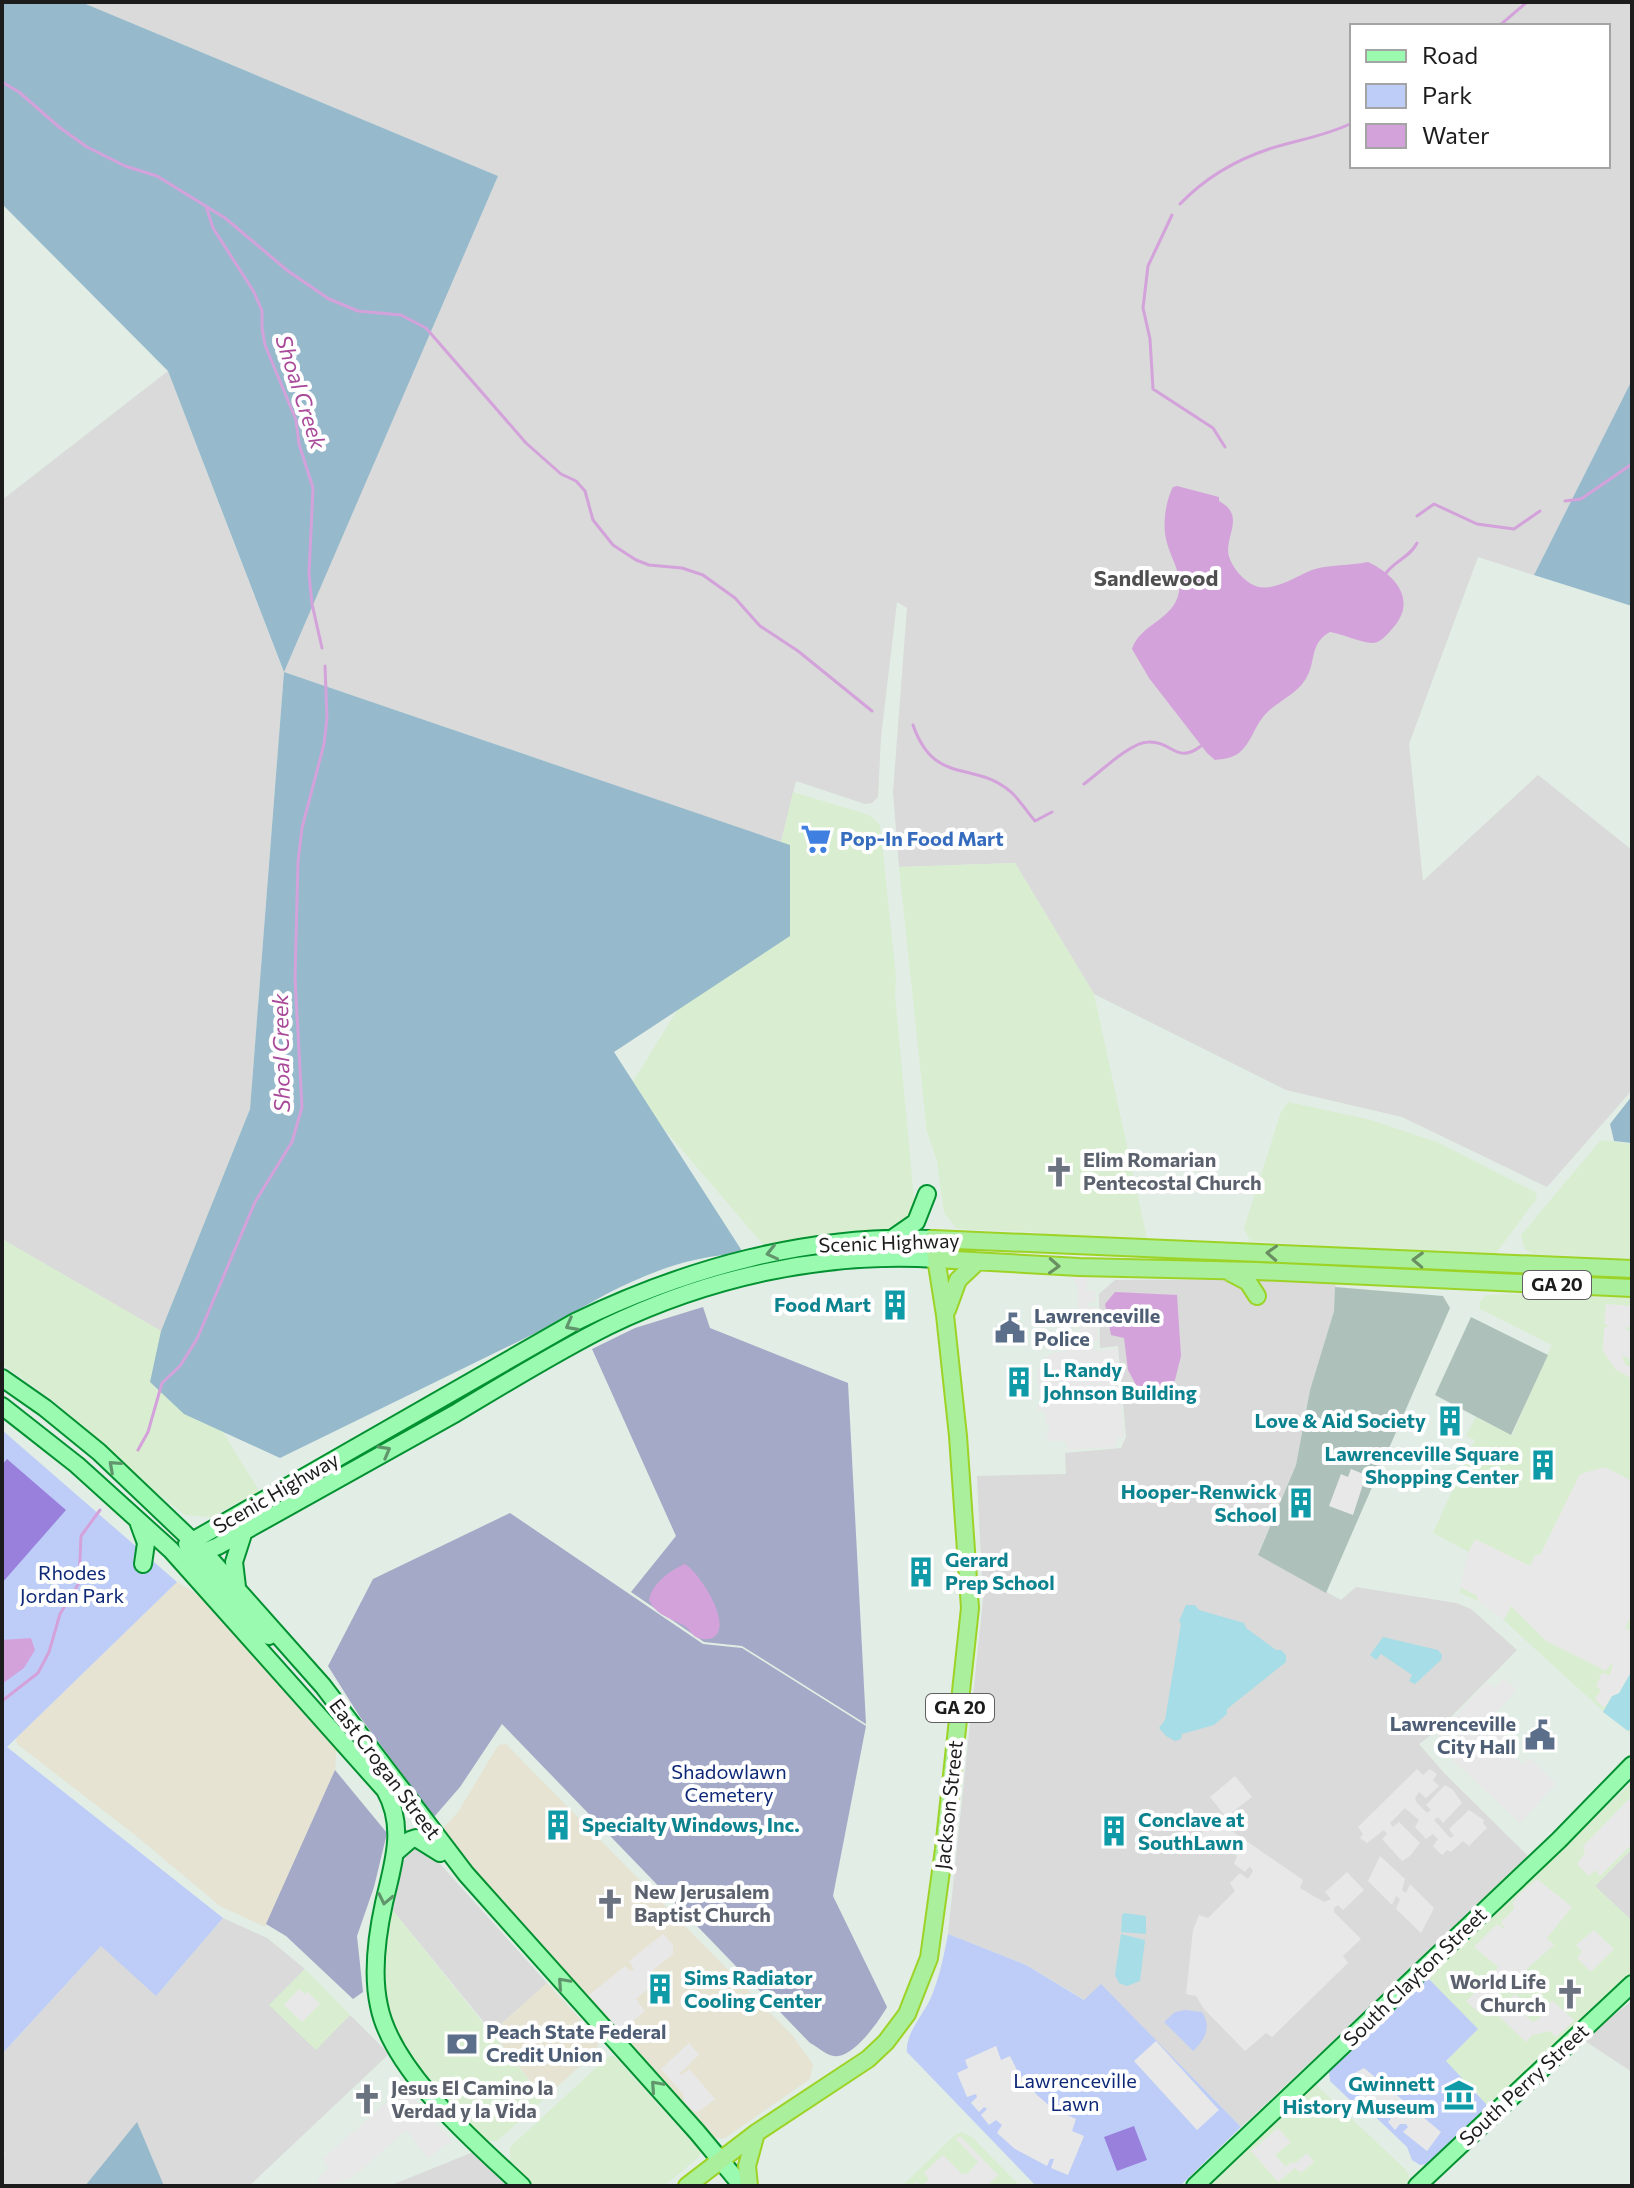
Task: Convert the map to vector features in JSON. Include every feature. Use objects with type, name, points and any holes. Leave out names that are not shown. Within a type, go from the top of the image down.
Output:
[{"type":"highway","name":"Jackson Street","points":[[720,2159],[862,2063],[886,2042],[913,2001],[931,1947],[970,1608],[958,1436],[933,1239]]},
{"type":"highway","name":"Scenic Highway","points":[[933,1239],[1632,1269]]},
{"type":"highway","name":"Scenic Highway","points":[[937,1259],[1632,1288]]},
{"type":"highway","points":[[945,1315],[958,1280],[976,1263]]},
{"type":"highway","points":[[1224,1270],[1248,1282],[1257,1296],[1263,1282],[1275,1272]]},
{"type":"highway","points":[[749,2186],[747,2166],[756,2133]]},
{"type":"highway","name":"GA 20","points":[[687,2186],[720,2159]]},
{"type":"main road","points":[[891,1239],[916,1222],[927,1194]]},
{"type":"main road","name":"Scenic Highway","points":[[187,1551],[216,1528],[575,1322],[642,1291],[701,1271],[786,1250],[891,1239],[933,1239]]},
{"type":"main road","name":"Scenic Highway","points":[[187,1551],[244,1531],[558,1353],[649,1308],[708,1287],[796,1266],[873,1258],[937,1259]]},
{"type":"main road","name":"East Crogan Street","points":[[2,1378],[58,1418],[168,1515],[187,1551],[385,1790],[396,1815],[395,1853],[381,1916],[377,1958],[379,2008],[388,2034],[405,2064],[522,2186]]},
{"type":"main road","name":"East Crogan Street","points":[[2,1406],[64,1454],[137,1519],[187,1551],[237,1589],[291,1649],[370,1746],[437,1840],[742,2186]]},
{"type":"main road","points":[[168,1515],[187,1524],[208,1524],[216,1528]]},
{"type":"main road","points":[[137,1519],[146,1543],[143,1564]]},
{"type":"main road","points":[[237,1589],[234,1562],[244,1531]]},
{"type":"main road","points":[[187,1551],[253,1624],[291,1649]]},
{"type":"main road","points":[[313,1696],[342,1727],[370,1746]]},
{"type":"main road","name":"South Clayton Street","points":[[1195,2186],[1559,1840],[1632,1765]]},
{"type":"main road","points":[[395,1853],[410,1840],[422,1840],[466,1874]]},
{"type":"main road","name":"South Perry Street","points":[[1417,2186],[1632,1984]]},
{"type":"shaded area","points":[[2,2],[81,2],[498,176],[284,672],[168,371],[2,204]]},
{"type":"shaded area","points":[[81,2],[1632,2],[1632,380],[1534,575],[1478,557],[1409,744],[1423,881],[1538,775],[1632,850],[1632,1090],[1547,1187],[1402,1117],[1286,1090],[1094,994],[1015,863],[899,867],[893,792],[907,608],[897,602],[881,737],[878,797],[872,803],[865,804],[796,781],[781,842],[284,672],[250,1109],[161,1331],[2,1239],[2,500],[168,371],[283,670],[498,176]]},
{"type":"shaded area","points":[[1632,380],[1632,606],[1534,575]]},
{"type":"shaded area","points":[[284,672],[790,845],[790,936],[614,1052],[744,1254],[695,1260],[647,1275],[280,1458],[184,1414],[150,1382],[161,1331],[250,1109]]},
{"type":"shaded area","points":[[793,792],[869,815],[880,825],[915,1210],[900,1230],[766,1248],[629,1088],[781,843]]},
{"type":"shaded area","points":[[1015,863],[1094,994],[1148,1243],[1074,1239],[1034,1232],[957,1229],[944,1213],[937,1161],[927,1132],[899,867]]},
{"type":"shaded area","points":[[1632,1096],[1632,1143],[1614,1141],[1610,1124]]},
{"type":"shaded area","points":[[1288,1102],[1371,1120],[1439,1143],[1535,1192],[1537,1198],[1494,1256],[1357,1252],[1316,1245],[1250,1241],[1244,1228],[1281,1112]]},
{"type":"shaded area","points":[[1601,1140],[1632,1144],[1632,1262],[1533,1254],[1524,1248],[1521,1235]]},
{"type":"shaded area","points":[[2,1239],[161,1331],[259,1491],[211,1517],[185,1515],[133,1475],[55,1402],[2,1364]]},
{"type":"shaded area","points":[[1071,1273],[1088,1274],[1086,1290],[1095,1291],[1095,1301],[1087,1304],[1088,1307],[1096,1307],[1098,1340],[1090,1341],[1091,1348],[1098,1351],[1117,1349],[1124,1437],[1116,1439],[1116,1447],[1068,1450],[1065,1441],[1048,1441],[1047,1432],[1051,1426],[1047,1424],[1045,1411],[1038,1410],[1038,1405],[1049,1402],[1040,1401],[1037,1369],[1044,1367],[1047,1356],[1067,1351],[1070,1346],[1080,1344],[1081,1340],[1077,1285]]},
{"type":"shaded area","points":[[1336,1279],[1334,1311],[1310,1390],[1296,1465],[1258,1554],[1341,1600],[1356,1587],[1456,1603],[1471,1609],[1517,1650],[1439,1729],[1419,1744],[1529,1857],[1241,2127],[1101,1985],[1085,2000],[1026,1965],[948,1934],[983,1600],[977,1476],[1066,1474],[1065,1453],[1121,1448],[1126,1437],[1118,1346],[1100,1348],[1099,1294],[1115,1280]]},
{"type":"shaded area","points":[[1335,1287],[1443,1296],[1450,1308],[1326,1593],[1258,1555],[1296,1465],[1310,1390],[1334,1311]]},
{"type":"shaded area","points":[[1592,1291],[1609,1296],[1632,1297],[1632,1734],[1486,1604],[1460,1593],[1469,1552],[1433,1533],[1475,1440],[1466,1436],[1476,1417],[1512,1435],[1552,1345],[1480,1309],[1480,1301],[1486,1295]]},
{"type":"shaded area","points":[[1606,1304],[1632,1306],[1632,1326],[1625,1328],[1632,1333],[1632,1360],[1622,1355],[1625,1364],[1632,1368],[1632,1379],[1615,1369],[1603,1351],[1604,1328],[1609,1325],[1604,1324]]},
{"type":"shaded area","points":[[1471,1317],[1548,1355],[1511,1435],[1435,1395]]},
{"type":"shaded area","points":[[7,1459],[66,1510],[2,1583],[2,1465]]},
{"type":"shaded area","points":[[1605,1467],[1632,1481],[1632,1615],[1625,1628],[1629,1631],[1632,1624],[1632,1670],[1619,1693],[1612,1696],[1604,1708],[1595,1699],[1601,1690],[1596,1686],[1602,1673],[1610,1675],[1613,1664],[1606,1671],[1546,1641],[1511,1606],[1504,1620],[1478,1601],[1477,1596],[1460,1587],[1468,1553],[1475,1539],[1530,1566],[1535,1555],[1540,1555],[1580,1474]]},
{"type":"shaded area","points":[[1351,1469],[1366,1475],[1353,1515],[1329,1506],[1341,1474],[1348,1477]]},
{"type":"shaded area","points":[[177,1582],[194,1592],[250,1647],[337,1743],[335,1770],[265,1927],[220,1906],[135,1835],[17,1744],[16,1738]]},
{"type":"shaded area","points":[[1186,1605],[1195,1605],[1199,1610],[1244,1623],[1246,1628],[1276,1650],[1281,1650],[1286,1655],[1286,1662],[1227,1709],[1227,1714],[1214,1725],[1182,1734],[1181,1739],[1175,1741],[1159,1728],[1165,1720],[1181,1624],[1179,1621]]},
{"type":"shaded area","points":[[1383,1637],[1438,1650],[1441,1660],[1415,1684],[1409,1681],[1412,1675],[1381,1654],[1376,1660],[1370,1655]]},
{"type":"shaded area","points":[[1632,1670],[1632,1728],[1628,1731],[1603,1712]]},
{"type":"shaded area","points":[[1504,1678],[1517,1690],[1488,1721],[1510,1741],[1504,1748],[1522,1764],[1529,1758],[1556,1784],[1520,1823],[1439,1747],[1444,1741],[1438,1735],[1487,1682],[1494,1688]]},
{"type":"shaded area","points":[[506,1744],[792,2035],[813,2064],[810,2079],[725,2138],[715,2139],[707,2135],[441,1834],[499,1745]]},
{"type":"shaded area","points":[[1417,1769],[1423,1775],[1430,1769],[1437,1774],[1433,1780],[1439,1786],[1426,1798],[1419,1792],[1415,1798],[1427,1813],[1431,1810],[1426,1805],[1445,1785],[1462,1803],[1443,1823],[1438,1817],[1434,1820],[1450,1838],[1454,1836],[1449,1829],[1469,1810],[1484,1820],[1487,1828],[1469,1846],[1463,1841],[1451,1852],[1447,1850],[1442,1855],[1433,1846],[1438,1839],[1433,1834],[1426,1839],[1415,1827],[1419,1820],[1405,1808],[1390,1823],[1393,1827],[1399,1822],[1420,1843],[1402,1861],[1382,1839],[1387,1834],[1384,1830],[1367,1843],[1360,1838],[1363,1834],[1358,1827]]},
{"type":"shaded area","points":[[1235,1776],[1252,1797],[1226,1817],[1210,1797]]},
{"type":"shaded area","points":[[1632,1782],[1632,1849],[1595,1886],[1632,1921],[1632,1974],[1488,2106],[1446,2061],[1477,2030],[1428,1978]]},
{"type":"shaded area","points":[[1632,1796],[1632,1844],[1600,1876],[1595,1870],[1589,1876],[1577,1864],[1585,1853],[1583,1846]]},
{"type":"shaded area","points":[[1203,1824],[1229,1829],[1303,1880],[1300,1888],[1324,1902],[1331,1899],[1325,1892],[1347,1872],[1364,1890],[1343,1910],[1338,1905],[1334,1908],[1334,1912],[1361,1939],[1343,1956],[1348,1963],[1272,2037],[1266,2033],[1245,2051],[1204,2009],[1196,1996],[1186,1994],[1193,1930],[1199,1915],[1208,1918],[1235,1891],[1230,1883],[1240,1873],[1248,1879],[1253,1871],[1250,1866],[1245,1872],[1234,1864],[1237,1856],[1219,1844],[1216,1852],[1201,1849]]},
{"type":"shaded area","points":[[416,1844],[424,1846],[547,1983],[492,2032],[390,1907],[402,1856]]},
{"type":"shaded area","points":[[1632,1849],[1632,1921],[1595,1886]]},
{"type":"shaded area","points":[[1380,1856],[1405,1879],[1402,1890],[1406,1893],[1410,1884],[1434,1908],[1421,1933],[1396,1909],[1400,1899],[1396,1896],[1392,1905],[1368,1881]]},
{"type":"shaded area","points":[[1537,1879],[1572,1907],[1547,1938],[1554,1945],[1478,2012],[1466,2001],[1492,1977],[1498,1967],[1474,1947],[1497,1924],[1506,1930],[1501,1922],[1514,1909],[1513,1903],[1518,1895]]},
{"type":"shaded area","points":[[390,1907],[544,2099],[497,2141],[485,2141],[408,2059],[388,2013],[382,1983],[382,1956]]},
{"type":"shaded area","points":[[1124,1913],[1146,1916],[1146,1934],[1121,1932]]},
{"type":"shaded area","points":[[223,1918],[267,1938],[305,1969],[270,2005],[316,2049],[350,2015],[389,2054],[249,2186],[2,2186],[2,2158],[5,2153],[2,2150],[2,2054],[102,1945],[156,1996]]},
{"type":"shaded area","points":[[1594,1930],[1614,1949],[1591,1972],[1577,1958],[1582,1952],[1576,1945]]},
{"type":"shaded area","points":[[663,1934],[673,1945],[673,1954],[653,1970],[660,1979],[636,1999],[645,2011],[621,2031],[589,1995],[625,1966],[630,1971],[634,1969],[629,1961]]},
{"type":"shaded area","points":[[1121,1934],[1145,1940],[1140,1981],[1127,1986],[1119,1983],[1115,1975]]},
{"type":"shaded area","points":[[305,1969],[350,2015],[316,2050],[269,2005]]},
{"type":"shaded area","points":[[547,1983],[598,2038],[598,2045],[595,2052],[544,2099],[492,2032]]},
{"type":"shaded area","points":[[299,1989],[305,1994],[308,1992],[320,2004],[302,2022],[284,2005]]},
{"type":"shaded area","points":[[1515,1994],[1521,1999],[1515,2007],[1533,2022],[1539,2019],[1552,2000],[1573,2022],[1556,2037],[1550,2031],[1532,2035],[1526,2042],[1494,2012]]},
{"type":"shaded area","points":[[1632,2001],[1632,2072],[1582,2039]]},
{"type":"shaded area","points":[[1156,2041],[1219,2110],[1197,2130],[1134,2061]]},
{"type":"shaded area","points":[[689,2043],[699,2055],[679,2074],[689,2069],[715,2099],[698,2112],[684,2101],[683,2094],[661,2069]]},
{"type":"shaded area","points":[[996,2046],[1001,2060],[1010,2056],[1019,2074],[1037,2095],[1052,2108],[1076,2119],[1072,2131],[1084,2136],[1068,2175],[1051,2168],[1054,2159],[1050,2159],[1047,2166],[1015,2149],[997,2133],[1002,2125],[996,2120],[989,2125],[981,2115],[987,2109],[984,2107],[979,2112],[971,2103],[976,2094],[967,2097],[957,2073],[968,2068],[965,2060]]},
{"type":"shaded area","points":[[609,2056],[619,2061],[682,2131],[700,2143],[700,2156],[664,2186],[531,2186],[510,2163],[510,2147]]},
{"type":"shaded area","points":[[1364,2068],[1441,2132],[1427,2151],[1403,2132],[1408,2127],[1406,2124],[1400,2124],[1395,2130],[1388,2122],[1392,2117],[1390,2111],[1384,2116],[1349,2087],[1352,2081],[1349,2076]]},
{"type":"shaded area","points":[[1316,2085],[1406,2170],[1410,2178],[1405,2186],[1207,2186]]},
{"type":"shaded area","points":[[398,2092],[410,2094],[452,2141],[428,2158],[406,2130],[353,2177],[322,2186],[317,2179],[329,2168],[323,2159]]},
{"type":"shaded area","points":[[137,2122],[164,2186],[85,2186]]},
{"type":"shaded area","points":[[1134,2126],[1147,2160],[1117,2171],[1104,2137]]},
{"type":"shaded area","points":[[1278,2128],[1291,2142],[1275,2155],[1286,2167],[1307,2153],[1314,2162],[1301,2173],[1295,2168],[1278,2182],[1251,2151]]},
{"type":"shaded area","points":[[962,2132],[972,2137],[1020,2186],[902,2186],[955,2135]]},
{"type":"shaded area","points":[[960,2136],[998,2175],[987,2186],[922,2186],[929,2179],[924,2173],[943,2155],[962,2174],[967,2174],[978,2162],[956,2139]]},
{"type":"shaded area","points":[[476,2151],[509,2186],[389,2186]]},
{"type":"green space","points":[[703,1307],[710,1328],[848,1383],[866,1724],[742,1646],[704,1642],[631,1592],[676,1536],[592,1349],[635,1328]]},
{"type":"green space","name":"Rhodes Jordan Park","points":[[2,1430],[177,1582],[7,1747],[223,1918],[156,1996],[101,1946],[2,2054]]},
{"type":"green space","name":"Shadowlawn Cemetery","points":[[510,1513],[703,1644],[742,1648],[866,1726],[833,1896],[887,2007],[873,2028],[845,2054],[827,2054],[810,2043],[502,1724],[460,1787],[434,1817],[360,1717],[328,1666],[373,1579]]},
{"type":"green space","points":[[335,1770],[387,1833],[374,1887],[357,1936],[363,1992],[353,1999],[286,1936],[266,1924]]},
{"type":"green space","name":"Lawrenceville Lawn","points":[[948,1934],[1026,1965],[1084,2000],[1101,1984],[1241,2127],[1180,2186],[1036,2186],[907,2052],[912,2030],[935,1987]]},
{"type":"green space","points":[[1428,1978],[1478,2029],[1446,2061],[1488,2106],[1428,2164],[1420,2165],[1412,2160],[1407,2147],[1361,2103],[1350,2100],[1330,2081],[1329,2072]]},
{"type":"green space","points":[[1175,2012],[1202,2012],[1207,2028],[1204,2038],[1193,2051],[1164,2022]]},
{"type":"water","points":[[1173,487],[1219,497],[1219,501],[1231,511],[1233,523],[1229,555],[1238,573],[1254,585],[1273,586],[1319,568],[1368,562],[1395,582],[1403,599],[1400,619],[1378,642],[1368,643],[1330,632],[1323,637],[1318,642],[1309,674],[1301,686],[1263,717],[1239,753],[1225,759],[1215,760],[1207,753],[1149,678],[1132,649],[1142,633],[1171,609],[1179,592],[1178,573],[1165,530],[1168,500]]},
{"type":"water","points":[[1115,1292],[1177,1295],[1181,1356],[1172,1392],[1136,1385],[1128,1370],[1124,1338],[1111,1335],[1105,1304]]},
{"type":"water","points":[[685,1564],[705,1587],[717,1610],[719,1630],[712,1638],[696,1637],[685,1626],[659,1613],[649,1600],[662,1578]]},
{"type":"water","points":[[31,1638],[35,1650],[24,1668],[2,1684],[2,1640]]},
{"type":"waterway","points":[[1501,24],[1527,2]]},
{"type":"waterway","points":[[2,82],[87,147],[125,166],[157,176],[225,218],[288,271],[329,299],[358,311],[401,315],[426,328],[526,443],[585,491],[593,520],[613,545],[649,565],[682,568],[703,575],[735,598],[760,626],[798,651],[872,711]]},
{"type":"waterway","points":[[1180,204],[1221,171],[1245,159],[1350,124]]},
{"type":"waterway","name":"Shoal Creek","points":[[206,206],[213,228],[254,292],[262,311],[265,345],[296,420],[299,444],[313,488],[309,574],[322,648]]},
{"type":"waterway","points":[[1172,215],[1148,266],[1143,308],[1150,339],[1153,389],[1213,428],[1225,447]]},
{"type":"waterway","points":[[1565,501],[1581,499],[1632,464]]},
{"type":"waterway","points":[[1417,516],[1434,504],[1477,524],[1514,529],[1540,511]]},
{"type":"waterway","points":[[1386,573],[1417,543]]},
{"type":"waterway","name":"Shoal Creek","points":[[138,1450],[148,1432],[162,1383],[180,1366],[197,1339],[255,1202],[292,1142],[302,1107],[295,978],[298,862],[302,828],[324,744],[327,718],[325,666]]},
{"type":"waterway","points":[[913,725],[922,744],[943,765],[996,782],[1011,792],[1035,821],[1052,812]]},
{"type":"waterway","points":[[1084,784],[1124,752],[1141,743],[1156,743],[1180,753],[1201,746]]},
{"type":"waterway","name":"Shoal Creek","points":[[2,1701],[38,1673],[49,1652],[60,1614],[79,1583],[81,1536],[100,1510]]},
{"type":"place","name":"Pop-In Food Mart","points":[[816,839]]},
{"type":"place","name":"Elim Romarian Pentecostal Church","points":[[1059,1172]]},
{"type":"place","name":"Food Mart","points":[[895,1305]]},
{"type":"place","name":"Lawrenceville Police","points":[[1010,1328]]},
{"type":"place","name":"L. Randy Johnson Building","points":[[1019,1382]]},
{"type":"place","name":"Love & Aid Society","points":[[1450,1421]]},
{"type":"place","name":"Lawrenceville Square Shopping Center","points":[[1543,1465]]},
{"type":"place","name":"Hooper-Renwick School","points":[[1301,1503]]},
{"type":"place","name":"Gerard Prep School","points":[[921,1572]]},
{"type":"place","name":"Lawrenceville City Hall","points":[[1540,1735]]},
{"type":"place","name":"Specialty Windows, Inc.","points":[[558,1825]]},
{"type":"place","name":"Conclave at SouthLawn","points":[[1114,1831]]},
{"type":"place","name":"New Jerusalem Baptist Church","points":[[610,1904]]},
{"type":"place","name":"Sims Radiator Cooling Center","points":[[660,1989]]},
{"type":"place","name":"World Life Church","points":[[1570,1994]]},
{"type":"place","name":"Peach State Federal Credit Union","points":[[462,2044]]},
{"type":"place","name":"Gwinnett History Museum","points":[[1459,2095]]},
{"type":"place","name":"Jesus El Camino la Verdad y la Vida","points":[[367,2099]]},
{"type":"district","name":"Sandlewood","points":[[1156,578]]}]
